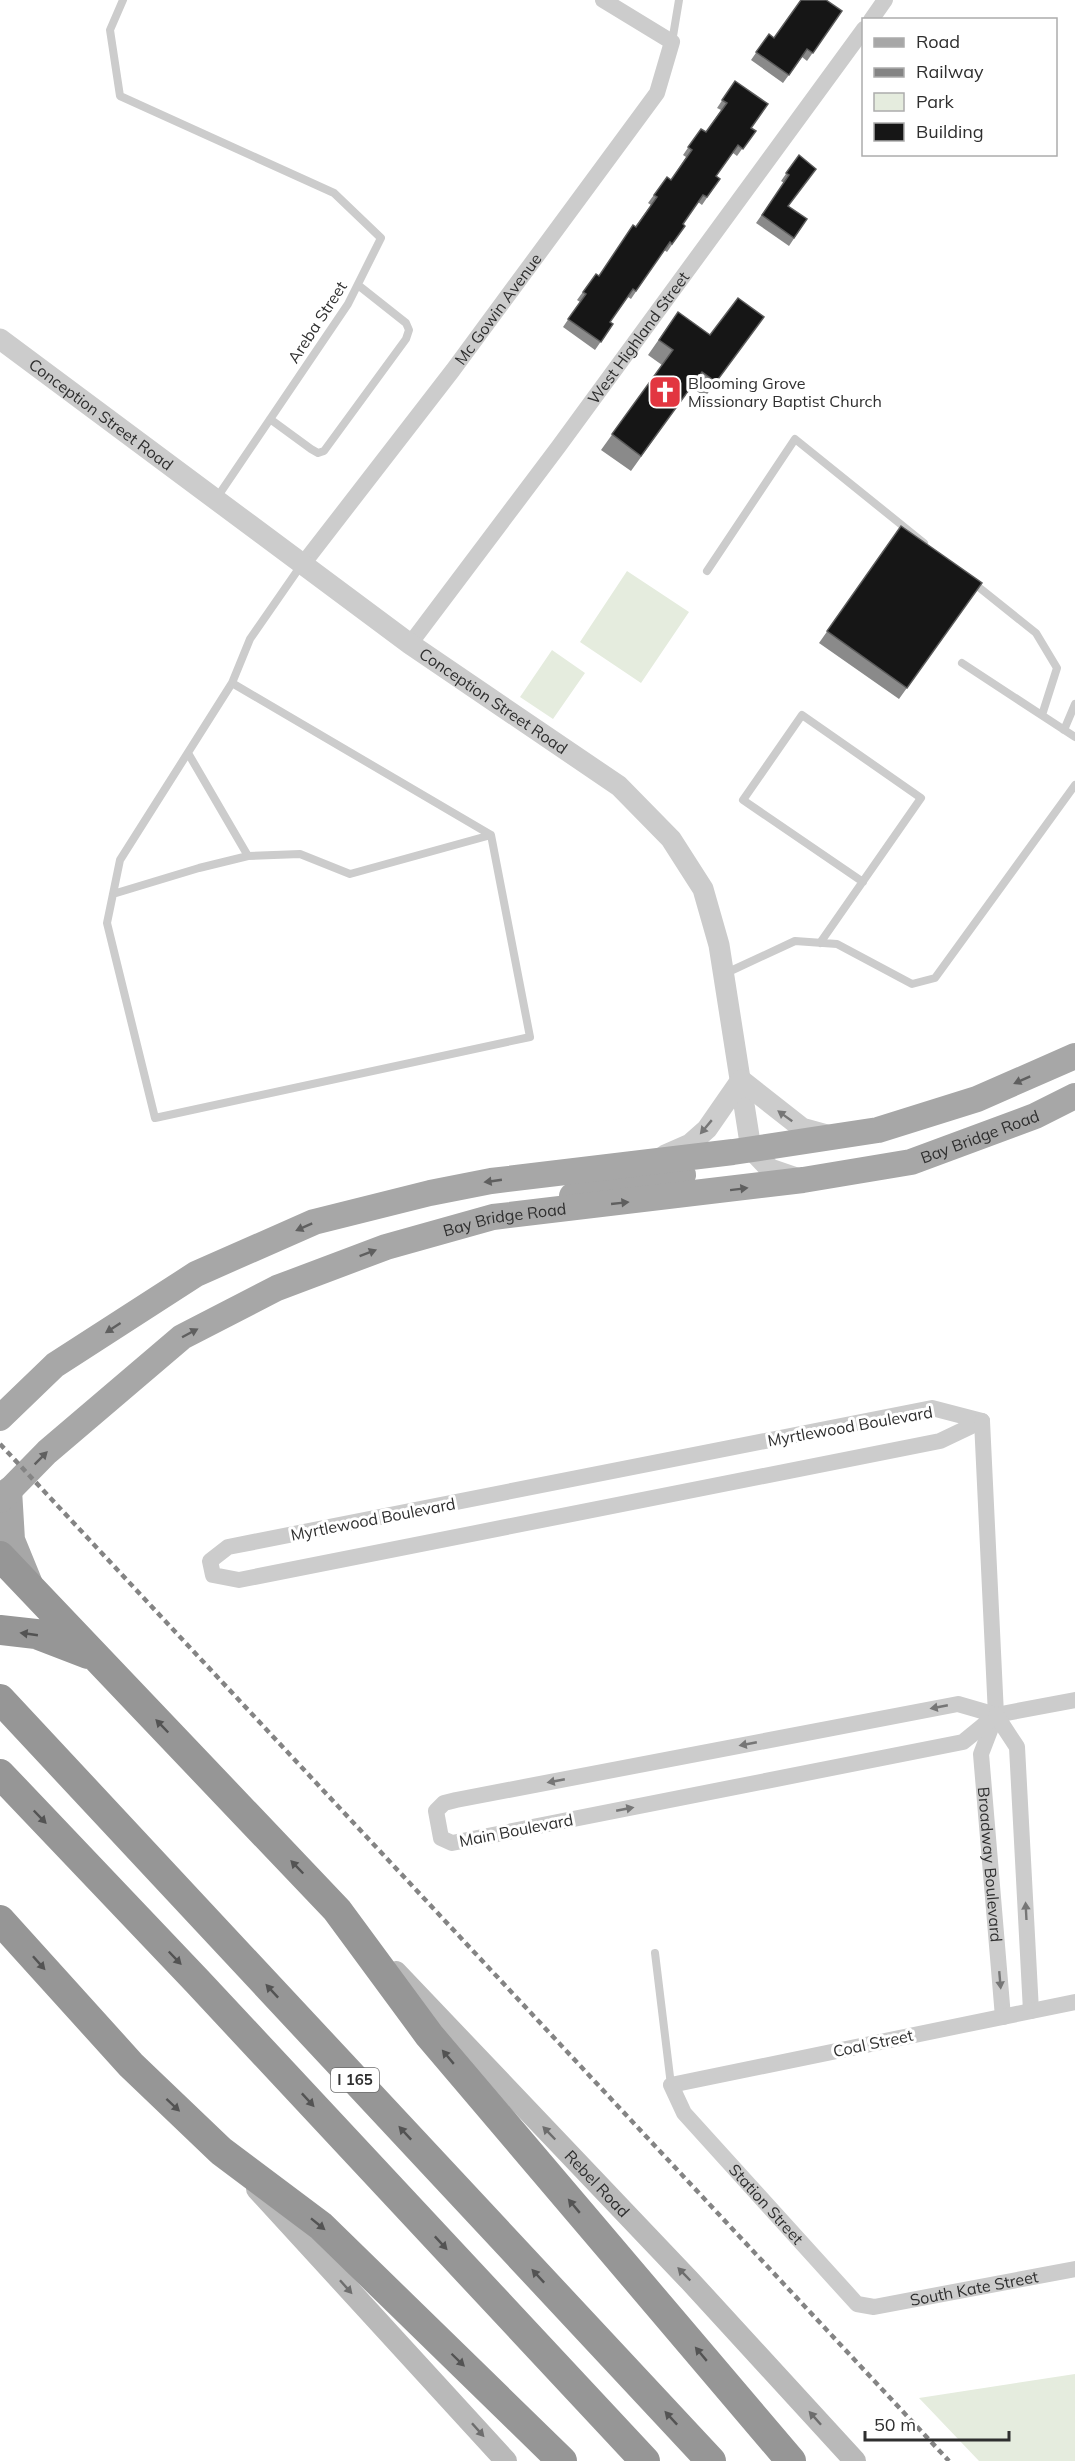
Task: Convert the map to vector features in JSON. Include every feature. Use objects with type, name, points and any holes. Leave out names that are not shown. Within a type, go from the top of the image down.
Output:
[{"type":"highway","points":[[0,1556],[337,1910],[429,2035],[791,2461]]},
{"type":"highway","points":[[0,1630],[36,1634],[96,1657]]},
{"type":"highway","name":"I 165","points":[[0,1699],[711,2461]]},
{"type":"highway","name":"I 165","points":[[0,1774],[645,2461]]},
{"type":"highway","points":[[0,1920],[130,2065],[221,2151],[321,2226],[552,2451]]},
{"type":"main road","points":[[0,1418],[55,1365],[196,1274],[314,1222],[430,1193],[491,1181],[751,1149],[878,1130],[977,1099],[1075,1056]]},
{"type":"main road","name":"Bay Bridge Road","points":[[5,1495],[47,1452],[182,1337],[277,1288],[386,1246],[493,1217],[803,1180],[911,1162],[1035,1116],[1074,1097]]},
{"type":"main road","points":[[542,1212],[582,1190],[735,1170],[751,1149]]},
{"type":"main road","points":[[5,1495],[12,1540],[32,1590]]},
{"type":"main road","name":"Rebel Road","points":[[337,1910],[690,2281],[855,2461]]},
{"type":"main road","points":[[221,2151],[506,2461]]},
{"type":"street","points":[[603,0],[672,42]]},
{"type":"street","points":[[872,18],[885,0]]},
{"type":"street","name":"West Highland Street","points":[[410,644],[559,446],[862,32]]},
{"type":"street","name":"Mc Gowin Avenue","points":[[303,564],[453,370],[657,93],[672,42]]},
{"type":"street","name":"Conception Street Road","points":[[0,339],[410,644],[619,786],[671,838],[703,889],[719,945],[751,1149]]},
{"type":"street","points":[[647,1162],[690,1144],[707,1128],[741,1080],[802,1128],[837,1137]]},
{"type":"street","points":[[751,1149],[770,1169],[803,1180]]},
{"type":"street","name":"Myrtlewood Boulevard","points":[[932,1408],[982,1421],[940,1441],[239,1580],[213,1575],[210,1561],[228,1547],[932,1408]]},
{"type":"street","name":"Broadway Boulevard","points":[[982,1421],[996,1715],[981,1754],[1003,2017]]},
{"type":"street","name":"Main Boulevard","points":[[996,1715],[963,1742],[452,1843],[441,1838],[436,1812],[444,1803],[456,1800],[958,1704],[996,1715],[1075,1700]]},
{"type":"street","name":"Broadway Boulevard","points":[[996,1715],[1017,1747],[1031,2011]]},
{"type":"street","name":"Coal Street","points":[[671,2085],[1075,2002]]},
{"type":"street","name":"Station Street","points":[[671,2085],[684,2113],[856,2304],[874,2307]]},
{"type":"street","name":"South Kate Street","points":[[874,2307],[1075,2269]]},
{"type":"lane","name":"Areba Street","points":[[123,0],[110,30],[120,96],[334,193],[381,238],[348,304],[215,499]]},
{"type":"lane","points":[[672,42],[679,0]]},
{"type":"lane","points":[[270,419],[318,453],[324,451],[406,339],[409,330],[406,323],[358,285]]},
{"type":"lane","points":[[707,571],[795,439],[934,551]]},
{"type":"lane","points":[[232,683],[491,835],[530,1037],[155,1118],[107,923],[120,860],[232,683],[250,639],[303,564]]},
{"type":"lane","points":[[962,573],[1036,633],[1057,668],[1042,716]]},
{"type":"lane","points":[[962,663],[1075,737]]},
{"type":"lane","points":[[1064,730],[1075,704]]},
{"type":"lane","points":[[820,943],[863,882],[921,798],[802,715],[743,800],[863,882]]},
{"type":"lane","points":[[188,753],[248,856]]},
{"type":"lane","points":[[724,975],[795,941],[837,944],[912,984],[935,978],[1075,785]]},
{"type":"lane","points":[[113,894],[248,856],[300,854],[350,874],[491,835]]},
{"type":"lane","points":[[655,1953],[671,2085]]},
{"type":"green space","points":[[627,571],[689,612],[641,683],[580,642]]},
{"type":"green space","points":[[552,650],[585,673],[553,719],[520,697]]},
{"type":"green space","points":[[1075,2374],[1075,2461],[979,2461],[919,2398]]},
{"type":"building","points":[[801,0],[826,0],[842,11],[813,53],[807,49],[789,75],[756,52],[769,34],[774,38]]},
{"type":"building","points":[[735,81],[768,104],[751,128],[756,131],[743,149],[738,145],[716,176],[720,179],[707,197],[703,195],[683,224],[685,226],[672,244],[670,242],[636,291],[633,289],[610,322],[613,324],[601,342],[568,319],[586,294],[583,292],[596,274],[599,276],[633,225],[636,227],[657,197],[654,195],[667,177],[671,180],[692,150],[688,147],[701,129],[706,132],[727,103],[722,100]]},
{"type":"building","points":[[799,155],[816,169],[788,206],[807,219],[794,238],[762,215],[789,175],[786,173]]},
{"type":"building","name":"Blooming Grove Missionary Baptist Church","points":[[738,298],[764,317],[716,382],[702,372],[641,456],[612,434],[673,350],[659,340],[678,312],[710,335]]},
{"type":"building","points":[[901,526],[982,583],[907,688],[827,631]]},
{"type":"railway","points":[[0,1444],[949,2461]]},
{"type":"place","name":"Blooming Grove Missionary Baptist Church","points":[[665,392]]}]
